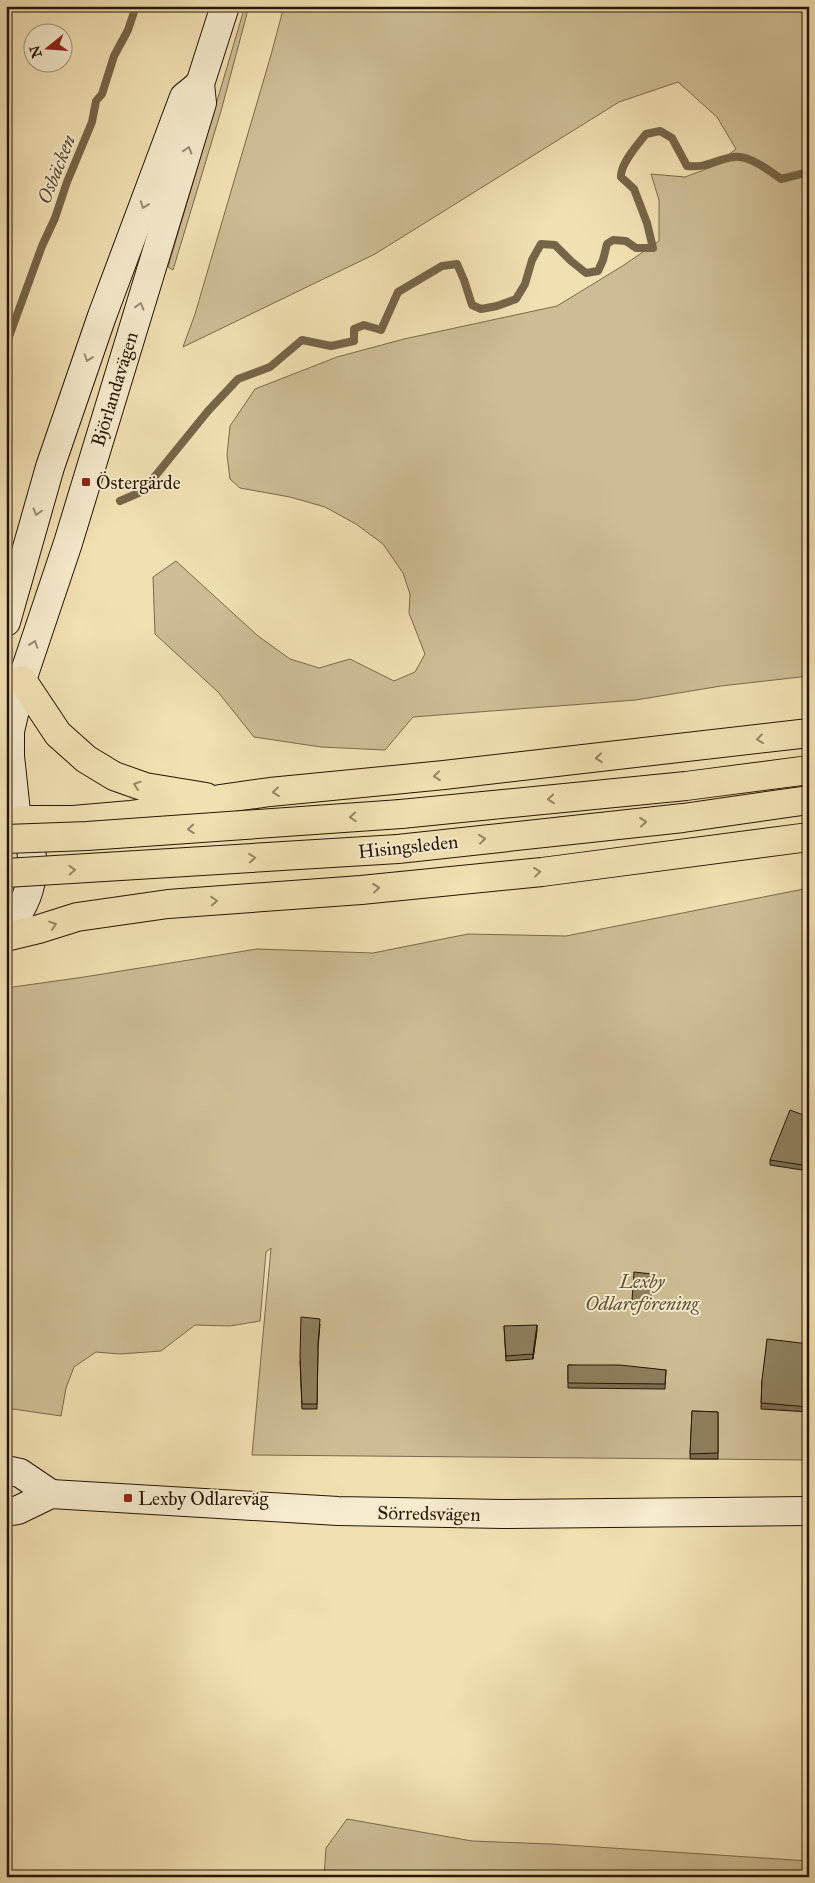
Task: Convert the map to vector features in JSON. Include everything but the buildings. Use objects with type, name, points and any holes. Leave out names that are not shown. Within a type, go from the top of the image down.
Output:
[{"type":"highway","points":[[22,680],[58,734],[86,759],[114,776],[145,787],[220,799]]},
{"type":"highway","points":[[12,818],[73,820],[131,815],[194,807],[220,799],[270,792],[606,757],[809,733]]},
{"type":"highway","name":"Hisingsleden","points":[[12,818],[87,836],[401,814],[686,786],[809,770]]},
{"type":"highway","name":"Hisingsleden","points":[[6,873],[398,849],[684,818],[809,800]]},
{"type":"highway","points":[[6,937],[77,917],[168,904],[361,890],[542,872],[809,837]]},
{"type":"street","name":"Björlandavägen","points":[[6,928],[23,906],[32,878],[32,847],[12,818],[10,732],[22,680],[68,543],[202,103],[200,84],[225,6]]},
{"type":"street","name":"Björlandavägen","points":[[6,622],[50,467],[102,316],[184,97],[200,84]]},
{"type":"street","points":[[6,1470],[20,1473],[51,1494]]},
{"type":"street","name":"Sörredsvägen","points":[[6,1512],[18,1510],[51,1494],[348,1511],[503,1514],[809,1511]]},
{"type":"green space","points":[[245,6],[249,6],[221,111],[173,270],[168,267]]},
{"type":"green space","points":[[284,6],[776,6],[778,10],[787,6],[809,6],[809,676],[721,686],[636,700],[413,717],[385,750],[321,747],[254,737],[218,692],[155,634],[153,577],[176,561],[258,636],[290,659],[319,668],[350,659],[394,681],[415,672],[425,654],[409,613],[410,594],[403,573],[383,544],[356,524],[325,507],[290,497],[240,488],[230,479],[227,455],[230,426],[255,389],[337,357],[404,339],[557,306],[659,241],[659,200],[651,174],[685,177],[714,166],[736,149],[717,117],[678,82],[619,102],[375,254],[183,347],[195,314]]},
{"type":"green space","name":"Lexby Odlareförening","points":[[809,888],[809,1460],[252,1455],[271,1248],[266,1252],[260,1321],[230,1326],[195,1325],[161,1351],[120,1354],[96,1352],[74,1367],[66,1388],[61,1416],[6,1408],[6,988],[257,949],[373,953],[468,934],[566,936]]},
{"type":"green space","points":[[347,1819],[472,1841],[551,1844],[809,1861],[809,1877],[324,1877],[326,1848]]},
{"type":"waterway","name":"Osbäcken","points":[[6,345],[42,246],[55,218],[67,182],[92,122],[96,101],[102,94],[114,56],[128,30],[136,6]]},
{"type":"waterway","points":[[120,501],[143,491],[208,411],[238,379],[270,367],[302,340],[331,346],[354,341],[354,329],[364,325],[381,330],[398,292],[442,266],[457,264],[472,305],[481,309],[497,306],[516,299],[525,284],[532,260],[541,244],[555,245],[586,273],[598,271],[607,244],[613,240],[626,241],[636,248],[653,248],[647,223],[634,189],[621,177],[626,160],[646,134],[660,131],[672,138],[687,166],[707,165],[728,158],[740,157],[759,164],[781,179],[809,172]]},
{"type":"place","name":"Östergärde","points":[[86,482]]},
{"type":"place","name":"Lexby Odlareväg","points":[[128,1498]]}]
